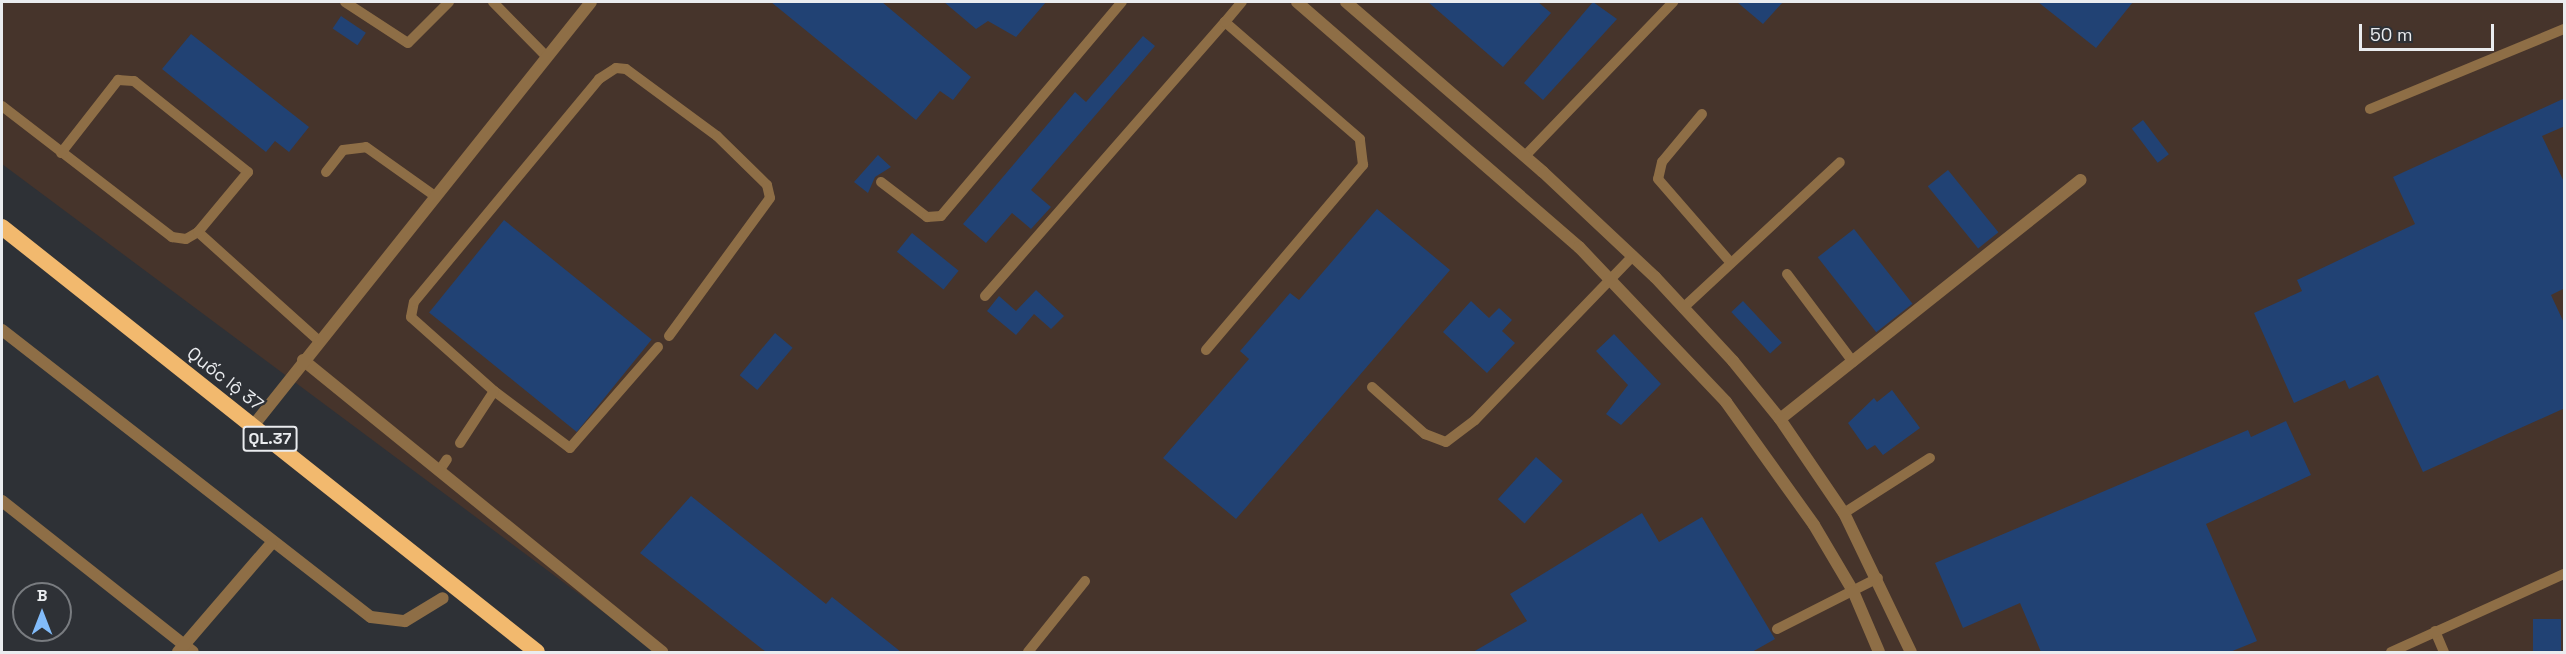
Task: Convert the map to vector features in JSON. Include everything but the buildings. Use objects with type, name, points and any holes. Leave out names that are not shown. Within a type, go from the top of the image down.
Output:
[{"type":"highway","name":"Quốc lộ 37","points":[[2,227],[537,652]]},
{"type":"street","points":[[254,426],[318,341],[591,2]]},
{"type":"street","points":[[1297,2],[1579,247],[1726,402],[1814,525],[1852,591],[1879,652]]},
{"type":"street","points":[[1346,2],[1525,156],[1633,256],[1683,308],[1780,418],[1844,513],[1878,578],[1911,652]]},
{"type":"street","points":[[1780,418],[2081,180]]},
{"type":"street","points":[[2,330],[271,544],[383,623],[418,617],[443,598]]},
{"type":"street","points":[[303,360],[663,652]]},
{"type":"street","points":[[2,501],[185,650],[271,544]]},
{"type":"lane","points":[[345,2],[408,43],[449,2]]},
{"type":"lane","points":[[493,2],[547,57]]},
{"type":"lane","points":[[881,182],[927,217],[941,216],[1122,2]]},
{"type":"lane","points":[[985,296],[1242,2]]},
{"type":"lane","points":[[1525,156],[1673,2]]},
{"type":"lane","points":[[1206,350],[1363,165],[1360,139],[1225,22]]},
{"type":"lane","points":[[2370,109],[2565,29]]},
{"type":"lane","points":[[658,347],[574,448],[565,447],[414,323],[411,308],[599,79],[616,68],[626,69],[717,136],[767,185],[770,198],[669,336]]},
{"type":"lane","points":[[2,106],[61,153],[172,237],[186,239],[198,232],[248,172],[134,81],[118,80],[61,153]]},
{"type":"lane","points":[[1702,114],[1662,162],[1659,179],[1731,263]]},
{"type":"lane","points":[[326,172],[344,150],[366,147],[435,196]]},
{"type":"lane","points":[[1683,308],[1840,162]]},
{"type":"lane","points":[[198,232],[318,341]]},
{"type":"lane","points":[[1372,387],[1425,434],[1446,442],[1475,420],[1633,256]]},
{"type":"lane","points":[[1788,274],[1853,362]]},
{"type":"lane","points":[[460,443],[494,391]]},
{"type":"lane","points":[[1844,513],[1930,458]]},
{"type":"lane","points":[[439,471],[447,459]]},
{"type":"lane","points":[[2391,652],[2565,574]]},
{"type":"lane","points":[[1777,629],[1878,578]]},
{"type":"lane","points":[[1028,652],[1085,581]]},
{"type":"lane","points":[[2435,631],[2444,652]]},
{"type":"shaded area","points":[[2,2],[2564,2],[2564,652],[657,652],[2,164]]}]
